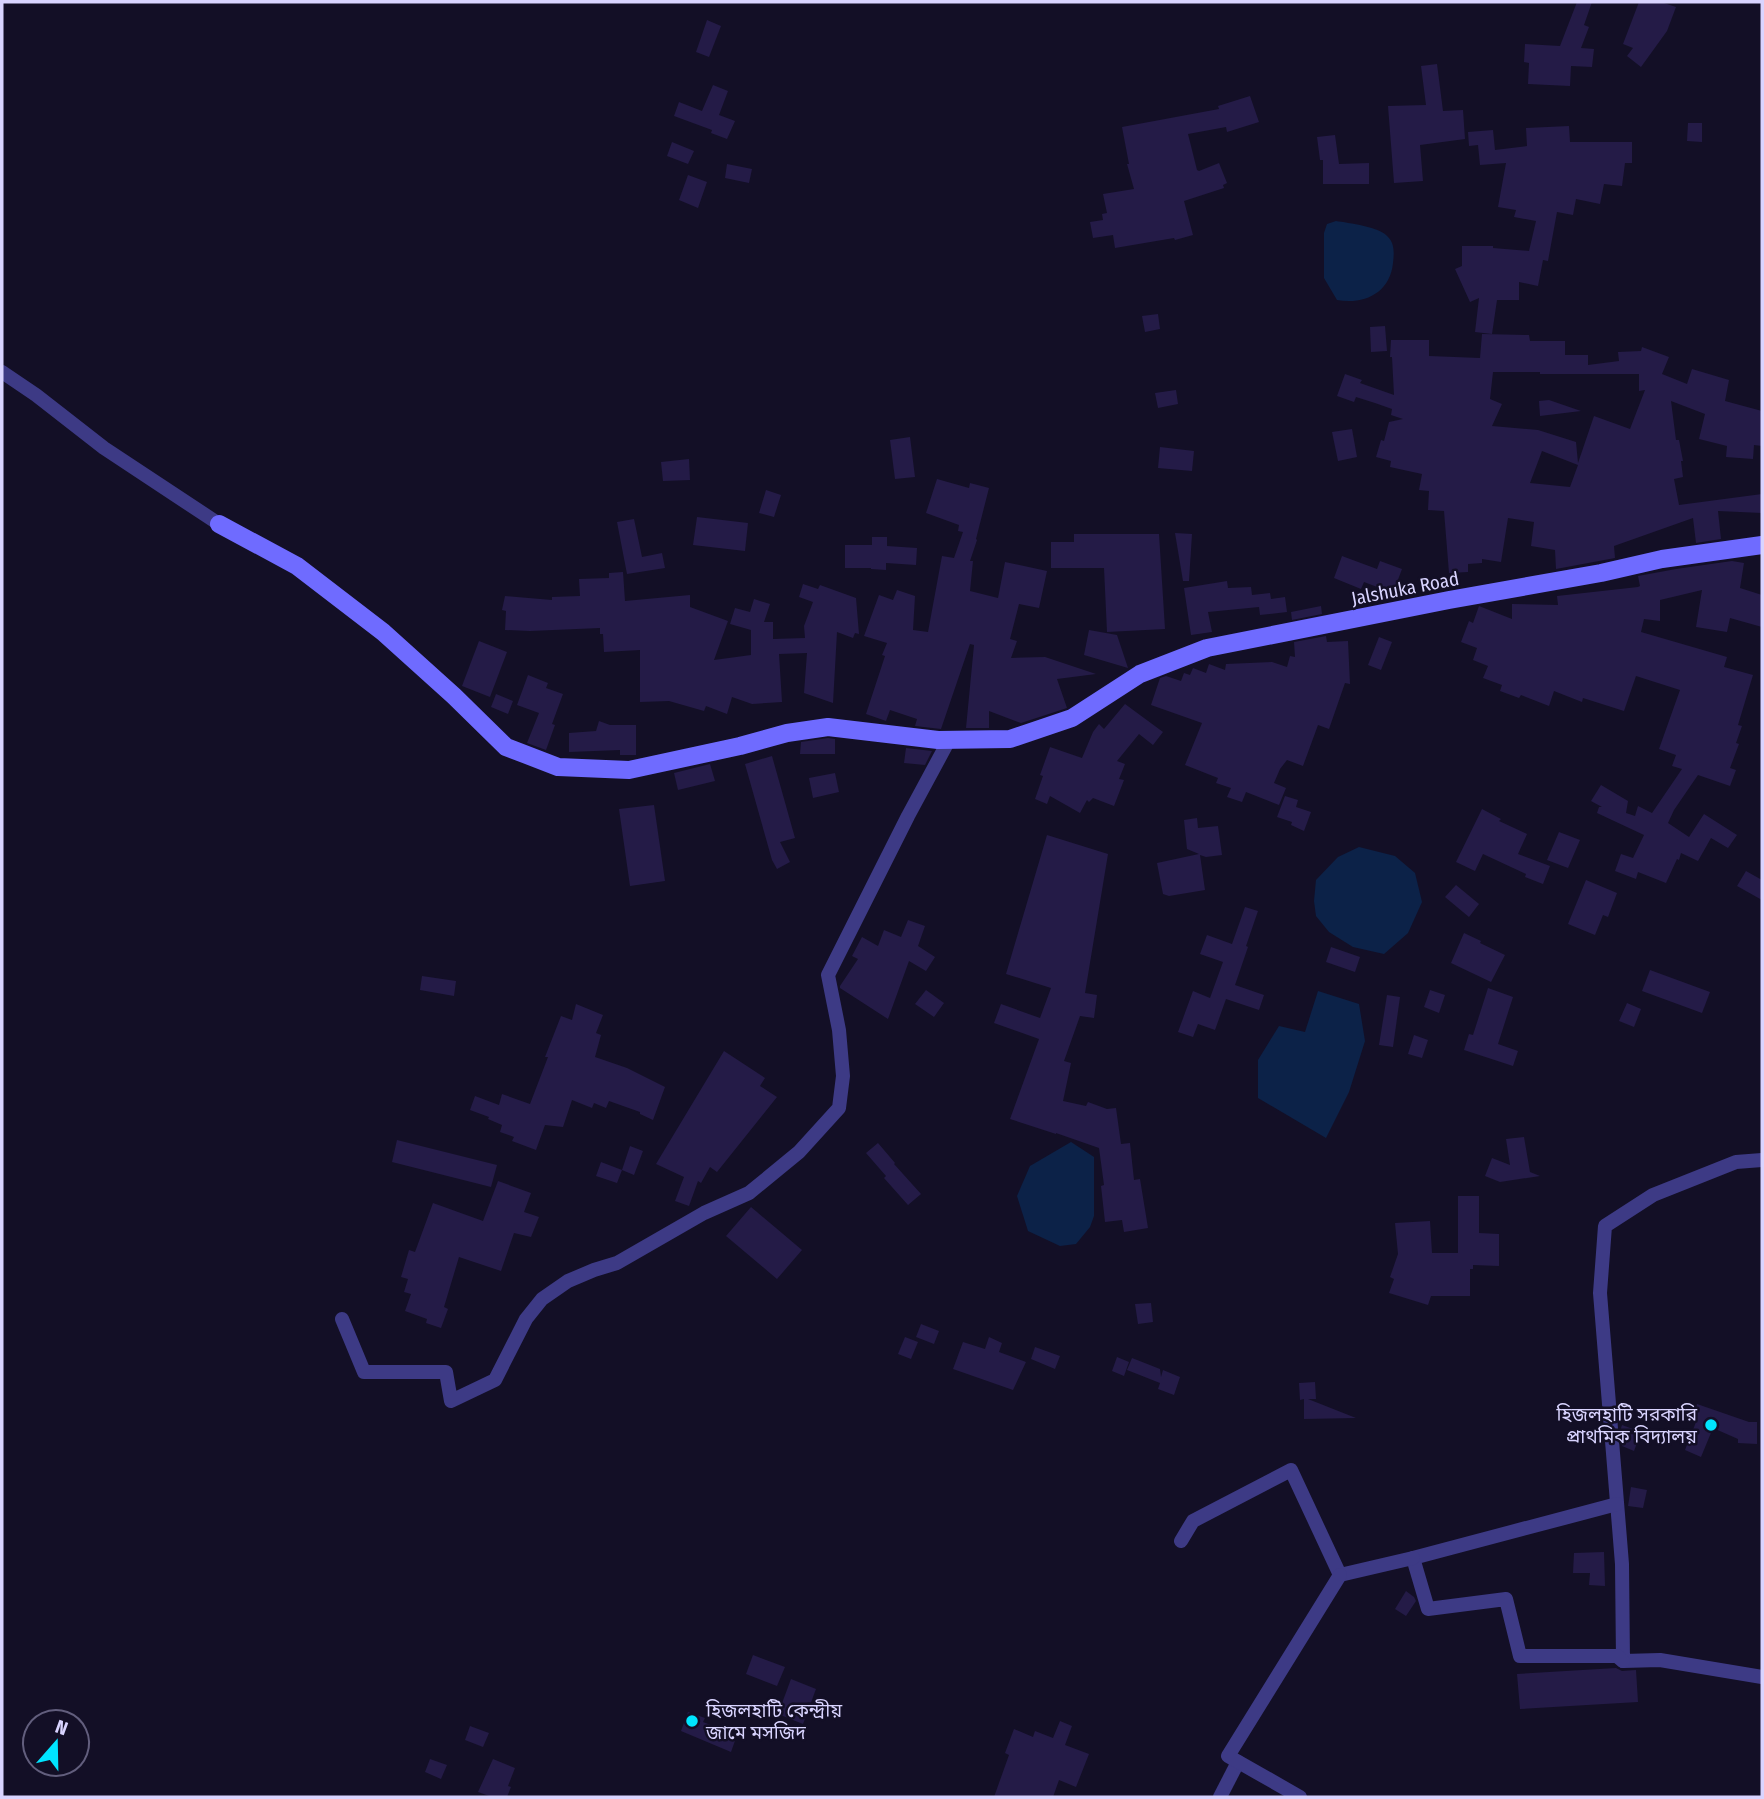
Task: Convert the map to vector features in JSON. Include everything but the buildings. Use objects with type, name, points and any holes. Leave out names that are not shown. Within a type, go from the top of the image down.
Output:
[{"type":"street","points":[[2,372],[44,401],[81,432],[219,524]]},
{"type":"street","name":"Jalshuka Road","points":[[219,524],[296,566],[383,632],[506,747],[558,767],[629,770],[787,733],[828,727],[938,740],[1010,739],[1072,718],[1140,674],[1207,648],[1662,559],[1762,545]]},
{"type":"street","points":[[342,1319],[364,1371],[446,1372],[451,1401],[495,1380],[526,1319],[542,1299],[568,1281],[617,1263],[704,1213],[749,1194],[799,1152],[839,1108],[843,1076],[839,1030],[828,975],[949,740]]},
{"type":"street","points":[[1623,1661],[1622,1564],[1600,1293],[1605,1226],[1653,1195],[1736,1162],[1762,1160]]},
{"type":"street","points":[[1181,1541],[1193,1521],[1291,1470],[1340,1575]]},
{"type":"street","points":[[1300,1797],[1228,1756],[1340,1575],[1617,1504]]},
{"type":"street","points":[[1413,1558],[1428,1609],[1506,1598],[1520,1656],[1618,1656],[1623,1661],[1660,1660],[1762,1677]]},
{"type":"street","points":[[1220,1797],[1238,1762]]},
{"type":"water","points":[[1336,221],[1379,231],[1392,243],[1394,253],[1391,273],[1387,282],[1374,295],[1357,301],[1337,300],[1324,278],[1324,233],[1327,224]]},
{"type":"water","points":[[1359,847],[1395,856],[1415,873],[1422,902],[1408,933],[1384,954],[1353,947],[1329,932],[1316,916],[1316,880],[1338,857]]},
{"type":"water","points":[[1318,991],[1359,1004],[1365,1041],[1349,1092],[1326,1138],[1258,1098],[1258,1060],[1279,1026],[1305,1032]]},
{"type":"water","points":[[1071,1142],[1094,1157],[1094,1216],[1090,1227],[1076,1244],[1060,1246],[1028,1231],[1017,1196],[1030,1166]]},
{"type":"place","name":"হিজলহাটি সরকারি প্রাথমিক বিদ্যালয়","points":[[1711,1425]]},
{"type":"place","name":"হিজলহাটি কেন্দ্রীয় জামে মসজিদ","points":[[692,1721]]}]
